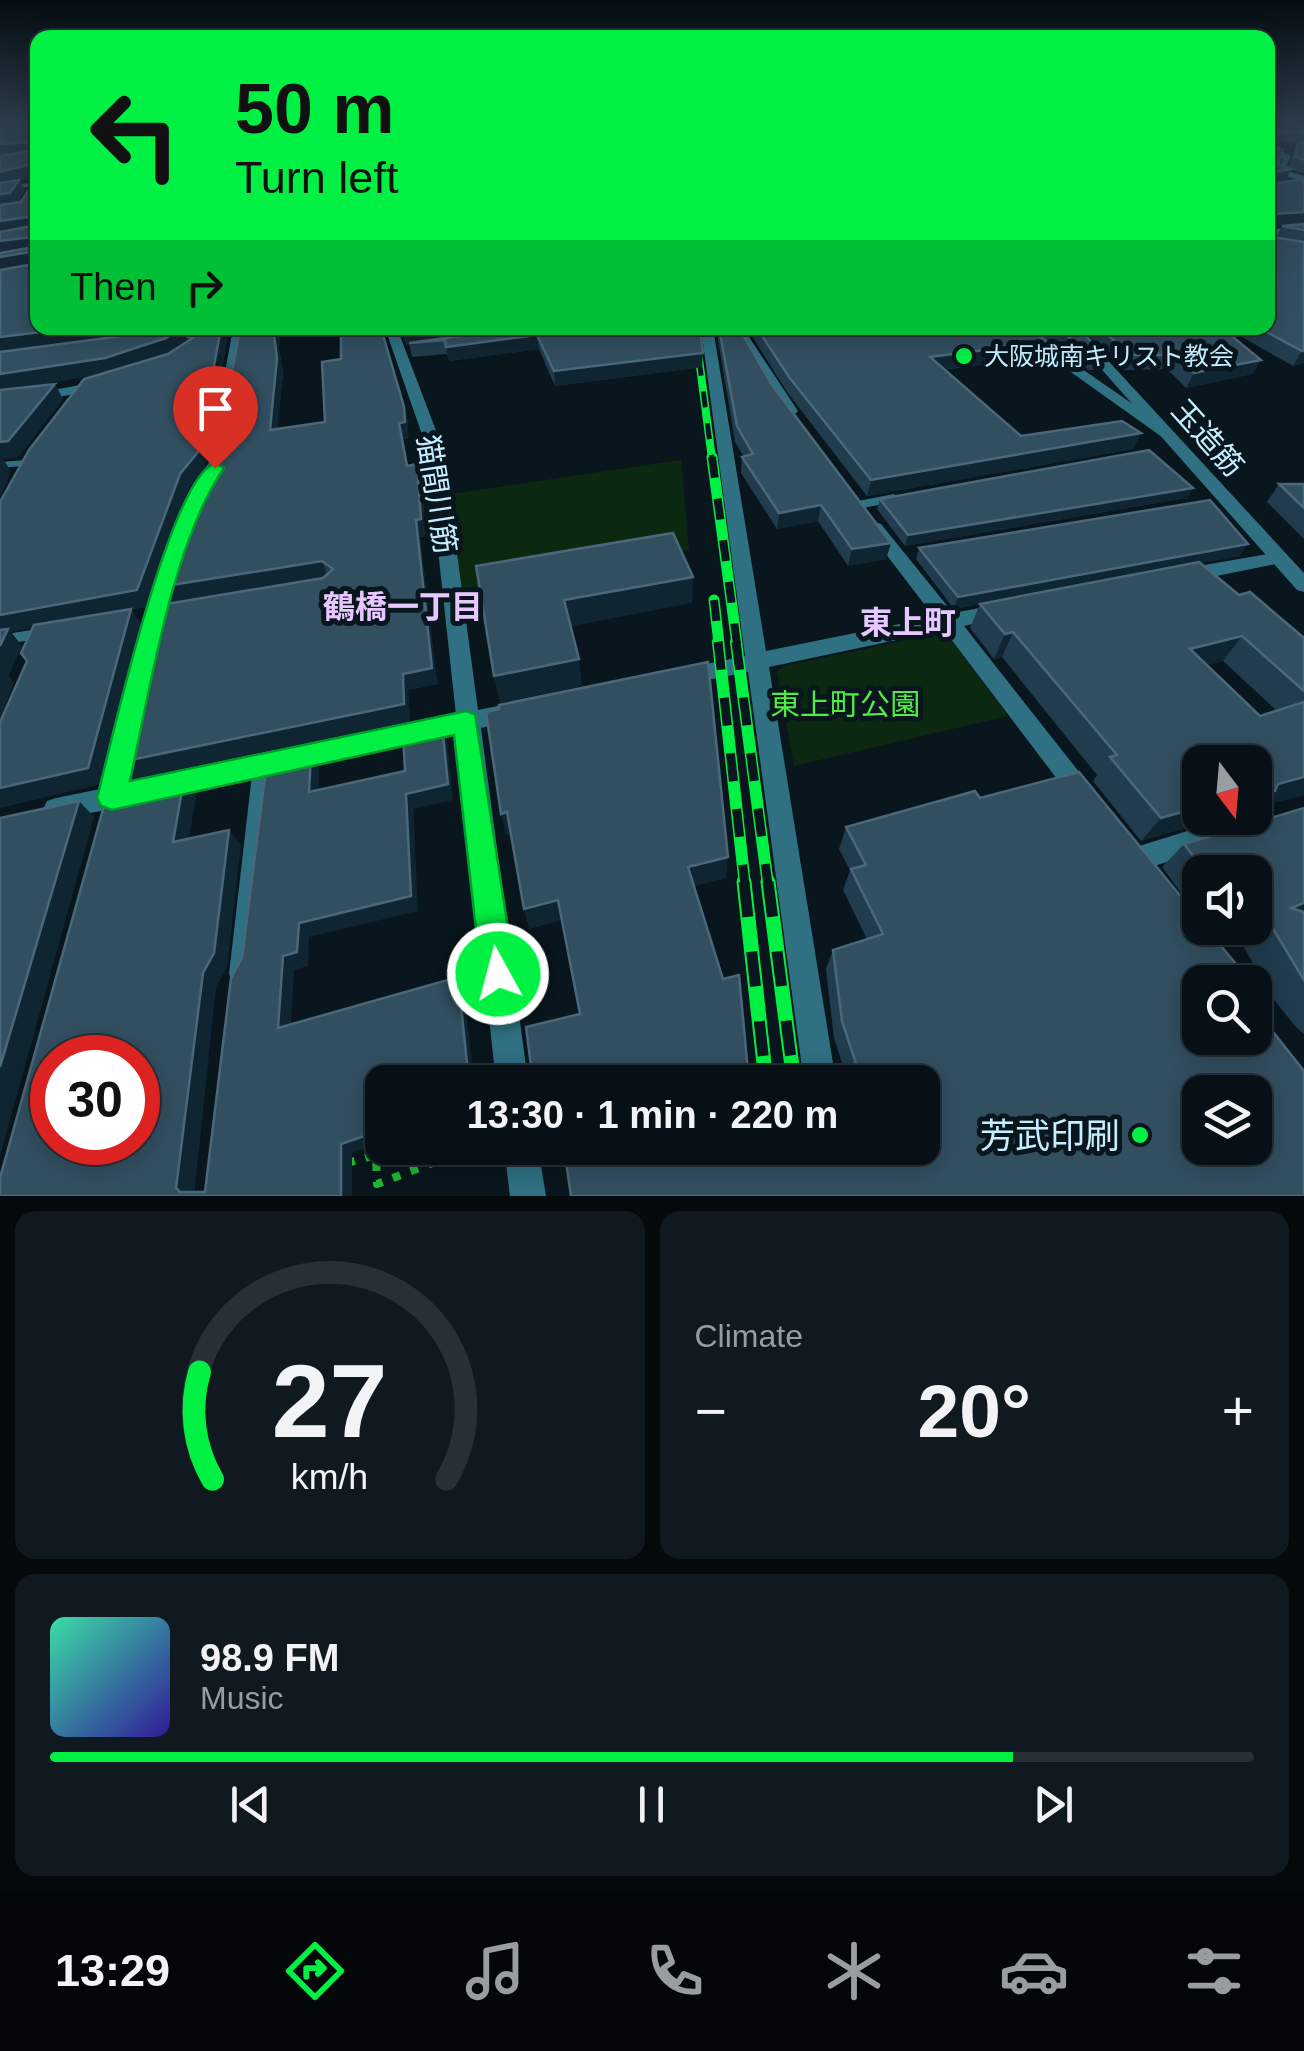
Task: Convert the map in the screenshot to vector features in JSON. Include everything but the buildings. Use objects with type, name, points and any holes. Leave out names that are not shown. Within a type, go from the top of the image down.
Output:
[{"type":"street","points":[[1286,186],[1304,181]]},
{"type":"street","points":[[27,195],[30,191]]},
{"type":"street","points":[[1275,224],[1304,222]]},
{"type":"street","points":[[1275,232],[1304,230]]},
{"type":"street","points":[[57,340],[86,335]]},
{"type":"street","points":[[76,349],[170,335]]},
{"type":"street","points":[[189,352],[203,344],[208,335]]},
{"type":"street","name":"猫間川筋","points":[[396,335],[410,351],[435,449],[510,1065]]},
{"type":"street","points":[[708,335],[817,1065]]},
{"type":"street","points":[[742,335],[801,426]]},
{"type":"street","points":[[1025,335],[1168,434]]},
{"type":"street","name":"玉造筋","points":[[1077,335],[1304,586]]},
{"type":"street","points":[[0,398],[83,390],[116,379]]},
{"type":"street","points":[[69,409],[83,390]]},
{"type":"street","points":[[847,489],[946,622],[1100,814]]},
{"type":"street","points":[[1175,578],[1279,558]]},
{"type":"street","points":[[661,682],[1022,607]]},
{"type":"street","points":[[37,813],[544,706]]},
{"type":"street","points":[[1136,859],[1213,835]]},
{"type":"street","points":[[523,1165],[528,1196]]},
{"type":"lane","points":[[0,190],[30,184]]},
{"type":"lane","points":[[198,492],[215,468],[237,335]]},
{"type":"lane","points":[[462,335],[464,343]]},
{"type":"lane","points":[[448,346],[481,341]]},
{"type":"lane","points":[[0,465],[29,463]]},
{"type":"lane","points":[[858,504],[914,495]]},
{"type":"lane","points":[[135,618],[159,620],[175,551]]},
{"type":"lane","points":[[895,555],[914,552]]},
{"type":"lane","points":[[0,640],[34,641],[57,631]]},
{"type":"lane","points":[[103,830],[129,724]]},
{"type":"lane","points":[[230,987],[240,972],[261,766]]},
{"type":"path","points":[[341,1164],[365,1157]]},
{"type":"path","points":[[376,1165],[377,1184],[427,1165]]},
{"type":"green space","points":[[681,460],[689,550],[461,591],[451,494]]},
{"type":"green space","name":"東上町公園","points":[[936,634],[951,640],[1008,716],[794,766],[777,672],[784,666]]},
{"type":"railway","points":[[696,335],[712,459]]},
{"type":"railway","points":[[712,457],[737,644]]},
{"type":"railway","points":[[714,600],[719,644]]},
{"type":"railway","points":[[718,642],[745,885]]},
{"type":"railway","points":[[736,642],[768,885]]},
{"type":"railway","points":[[744,882],[764,1065]]},
{"type":"railway","points":[[768,882],[792,1065]]},
{"type":"place","name":"大阪城南キリスト教会","points":[[964,356]]},
{"type":"place","name":"芳武印刷","points":[[1140,1135]]},
{"type":"district","name":"鶴橋一丁目","points":[[403,607]]},
{"type":"district","name":"東上町","points":[[908,623]]},
{"type":"route","points":[[215,468],[198,492],[180,536],[155,615],[112,798],[466,722],[498,974]]}]
